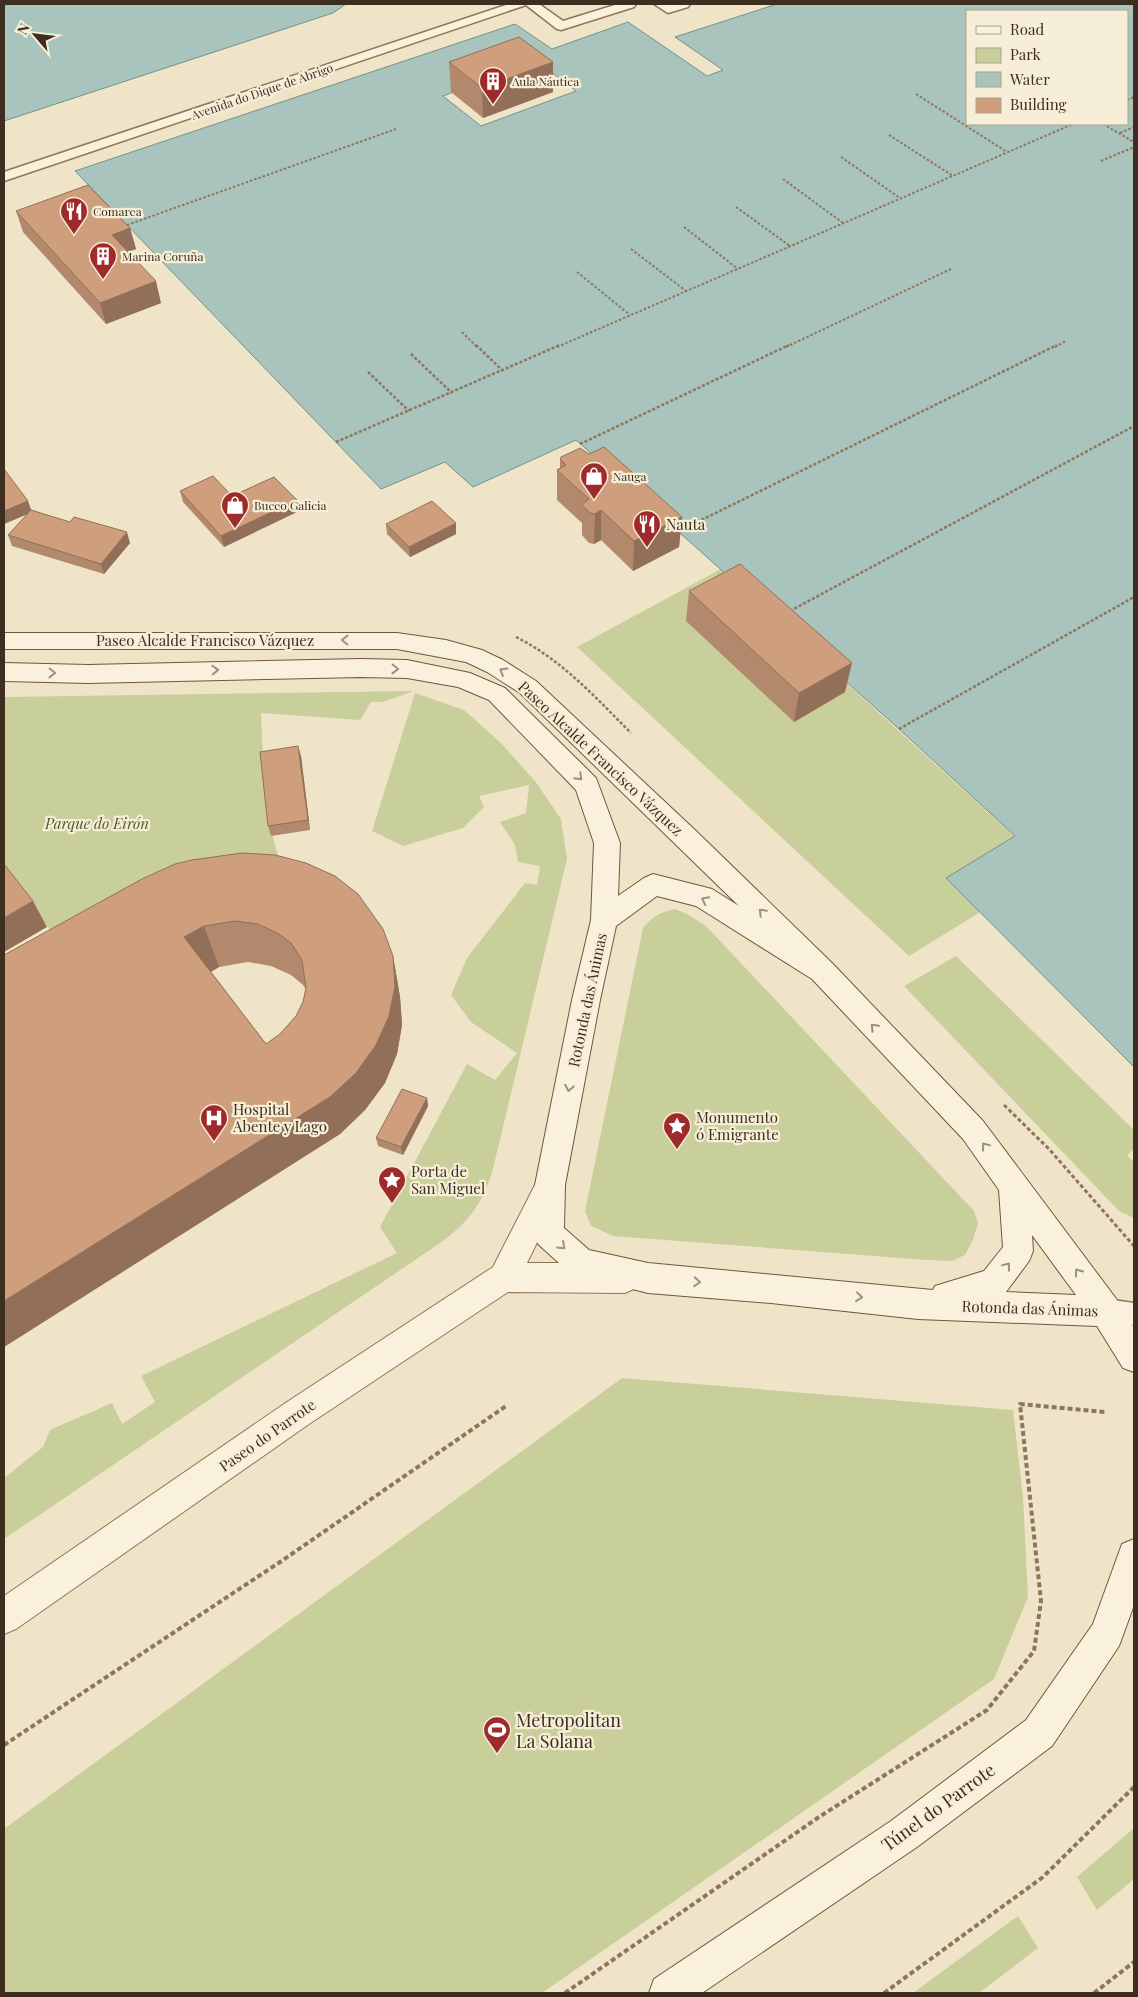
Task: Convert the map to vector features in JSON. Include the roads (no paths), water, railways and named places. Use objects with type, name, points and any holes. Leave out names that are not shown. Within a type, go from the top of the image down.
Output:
[{"type":"main road","name":"Paseo Alcalde Francisco Vázquez","points":[[5,641],[397,641],[436,646],[475,656],[500,668],[528,687],[686,837],[822,971]]},
{"type":"main road","name":"Paseo Alcalde Francisco Vázquez","points":[[4,672],[88,674],[321,667],[407,669],[462,679],[497,694],[587,785],[607,843],[604,920]]},
{"type":"main road","name":"Rotonda das Ánimas","points":[[653,885],[703,897],[822,971],[973,1130],[1014,1185],[1120,1312],[918,1304],[772,1288],[648,1278],[581,1263],[549,1234],[550,1185],[586,1000],[604,920],[653,885]]},
{"type":"main road","points":[[550,1185],[504,1277],[648,1278]]},
{"type":"main road","name":"Rotonda das Ánimas","points":[[918,1304],[994,1283],[1018,1251],[1014,1185]]},
{"type":"main road","name":"Paseo do Parrote","points":[[4,1617],[18,1603],[298,1413],[504,1277]]},
{"type":"main road","points":[[1120,1312],[1134,1357]]},
{"type":"main road","name":"Túnel do Parrote","points":[[668,1993],[904,1834],[1038,1733],[1107,1634],[1134,1556]]},
{"type":"lane","name":"Avenida do Dique de Abrigo","points":[[4,177],[520,4]]},
{"type":"lane","points":[[531,4],[561,26],[630,4]]},
{"type":"lane","points":[[660,4],[668,9],[684,4]]},
{"type":"water","points":[[4,4],[346,4],[333,13],[4,121]]},
{"type":"water","points":[[777,4],[1134,4],[1134,1067],[946,878],[1015,836],[899,729],[576,440],[473,487],[445,462],[381,489],[75,171],[515,24],[552,49],[628,22],[707,76],[723,70],[675,37]],"holes":[[[537,61],[576,91],[481,126],[443,96]]]},
{"type":"place","name":"Aula Náutica","points":[[493,105]]},
{"type":"place","name":"Comarea","points":[[74,235]]},
{"type":"place","name":"Marina Coruña","points":[[103,280]]},
{"type":"place","name":"Nauga","points":[[594,500]]},
{"type":"place","name":"Buceo Galicia","points":[[235,529]]},
{"type":"place","name":"Nauta","points":[[647,548]]},
{"type":"place","name":"Hospital Abente y Lago","points":[[214,1142]]},
{"type":"place","name":"Monumento ó Emigrante","points":[[677,1150]]},
{"type":"place","name":"Porta de San Miguel","points":[[392,1204]]},
{"type":"place","name":"Metropolitan La Solana","points":[[497,1754]]},
{"type":"park label","name":"Parque do Eirón","points":[[97,823]]}]
